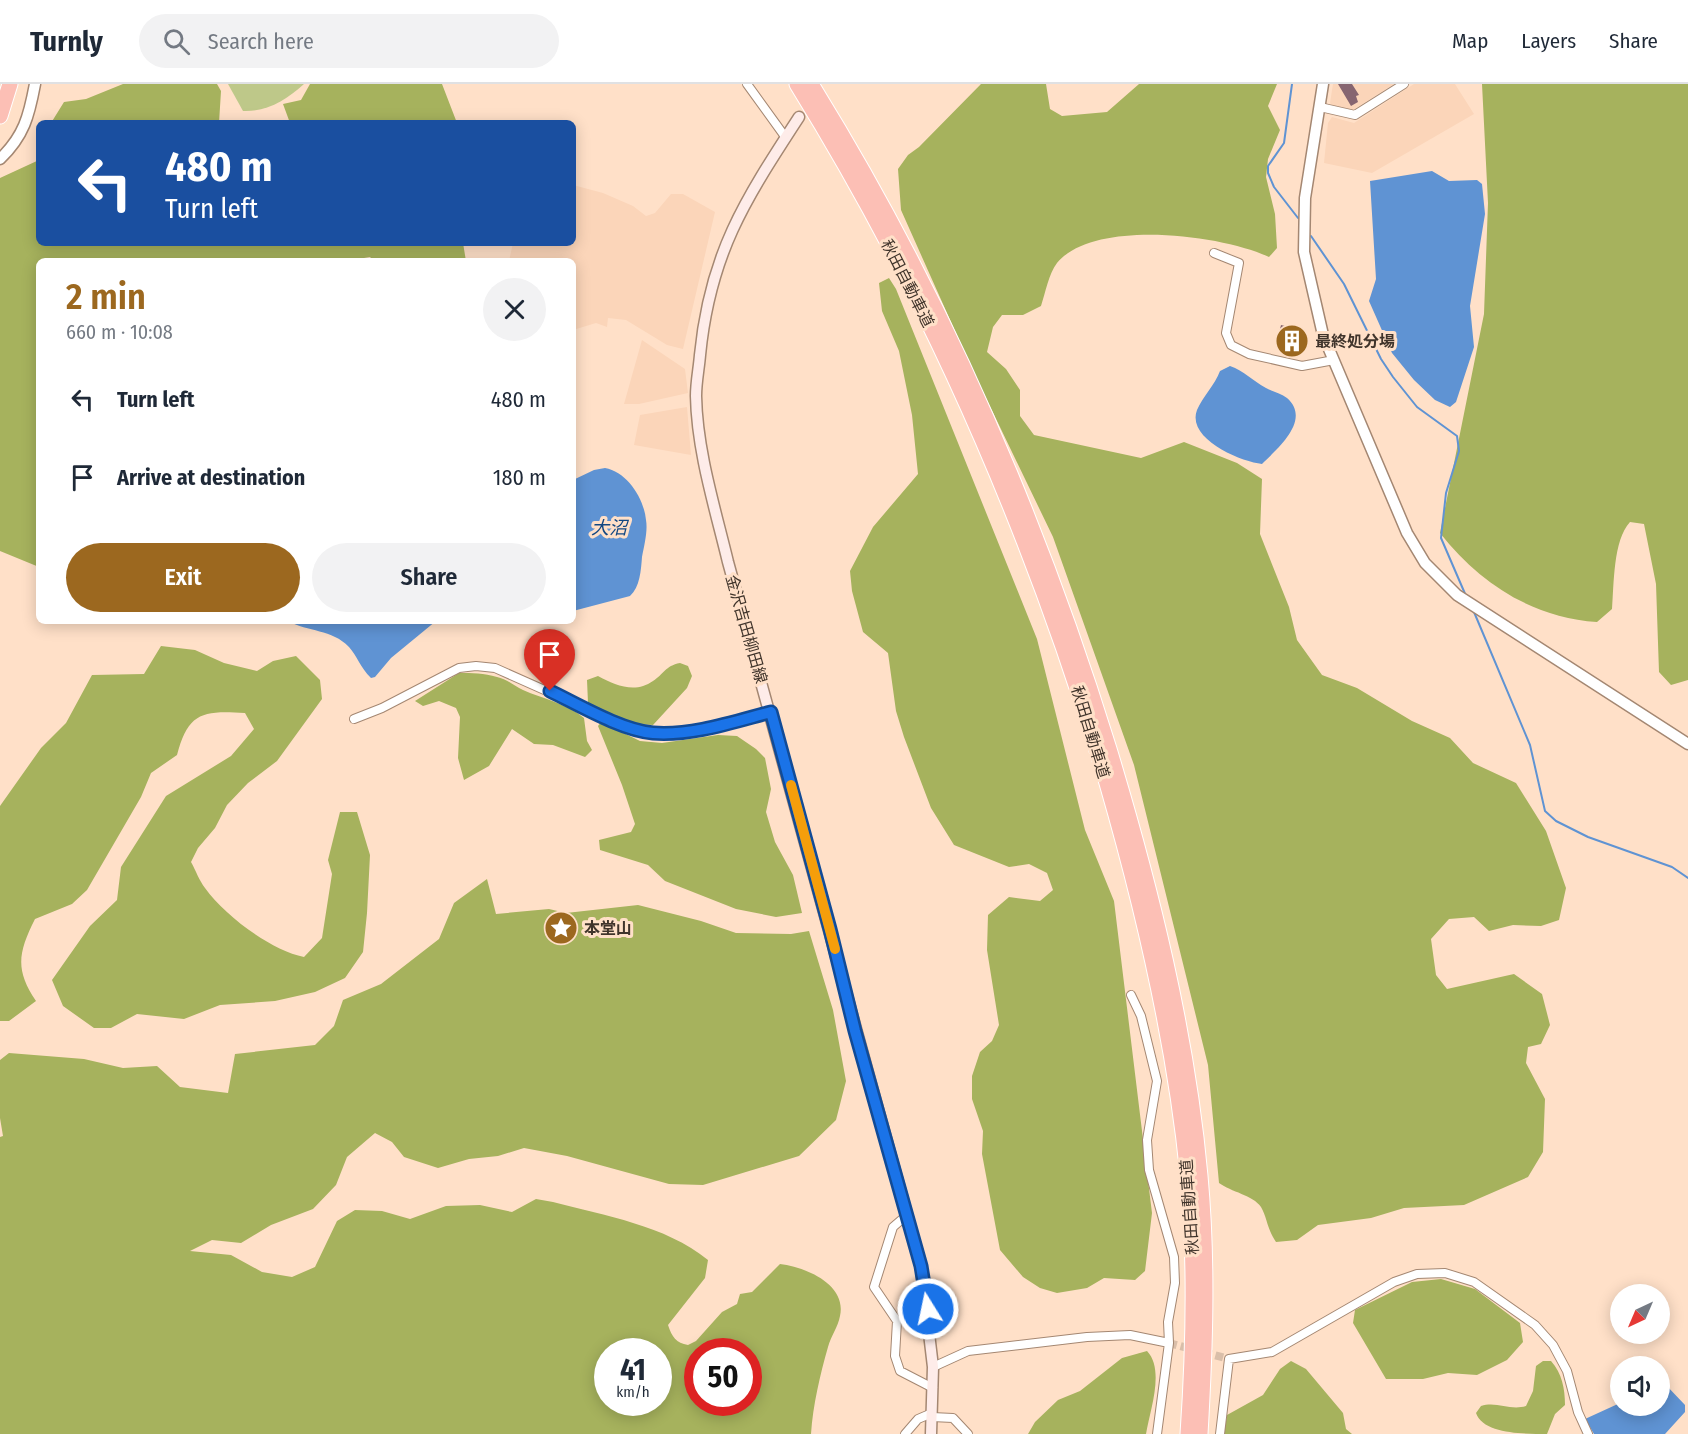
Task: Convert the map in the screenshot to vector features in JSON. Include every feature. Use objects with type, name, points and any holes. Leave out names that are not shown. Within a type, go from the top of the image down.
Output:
[{"type":"highway","points":[[0,116],[10,84]]},
{"type":"highway","name":"秋田自動車道","points":[[797,84],[855,181],[892,250],[928,321],[995,468],[1062,642],[1115,812],[1160,996],[1176,1084],[1188,1175],[1194,1330],[1188,1434]]},
{"type":"highway","name":"秋田自動車道","points":[[811,84],[903,244],[1006,463],[1074,639],[1131,821],[1172,993],[1200,1174],[1205,1257],[1206,1332],[1200,1434]]},
{"type":"main road","name":"金沢吉田柳田線","points":[[799,117],[747,198],[727,239],[712,281],[702,336],[696,395],[711,495],[921,1266],[933,1367],[931,1434]]},
{"type":"street","points":[[0,159],[28,122],[35,84]]},
{"type":"street","points":[[747,84],[786,138]]},
{"type":"street","points":[[1323,84],[1305,198],[1304,252],[1311,292],[1323,335],[1407,533],[1425,563],[1462,598],[1688,744]]},
{"type":"street","points":[[1320,107],[1355,115],[1404,84]]},
{"type":"street","points":[[1214,253],[1239,263],[1226,333],[1231,345],[1249,354],[1302,366],[1334,360]]},
{"type":"street","points":[[354,719],[382,708],[459,668],[476,666],[495,668],[623,725],[650,733],[675,733],[705,728],[771,712]]},
{"type":"street","points":[[1131,995],[1141,1016],[1157,1082],[1148,1140],[1149,1170],[1174,1257],[1175,1283],[1168,1322],[1169,1343],[1157,1434]]},
{"type":"street","points":[[907,1215],[893,1227],[874,1287],[897,1321],[895,1356],[900,1371],[933,1389]]},
{"type":"street","points":[[1220,1434],[1229,1359],[1272,1352],[1394,1282],[1417,1274],[1445,1273],[1474,1282],[1535,1325],[1553,1345],[1567,1371],[1578,1412],[1588,1434]]},
{"type":"street","points":[[933,1367],[968,1351],[1087,1337],[1130,1335],[1169,1343]]},
{"type":"street","points":[[905,1434],[918,1419],[932,1415],[953,1418],[968,1434]]},
{"type":"shaded area","points":[[1333,84],[1394,84],[1351,111],[1335,108],[1330,103]]},
{"type":"shaded area","points":[[1414,84],[1455,84],[1474,114],[1372,173],[1324,163],[1328,123],[1332,117],[1354,123]]},
{"type":"shaded area","points":[[576,186],[603,193],[633,206],[646,216],[655,213],[671,194],[683,194],[715,212],[683,349],[667,345],[626,320],[608,318],[607,327],[596,323],[576,329],[576,258],[510,258],[512,246],[576,246]]},
{"type":"shaded area","points":[[642,340],[685,369],[688,393],[639,404],[624,404]]},
{"type":"shaded area","points":[[687,407],[691,455],[634,445],[640,415]]},
{"type":"green space","points":[[123,84],[217,84],[221,91],[219,120],[53,120],[64,102],[86,99]]},
{"type":"green space","points":[[228,84],[304,84],[276,104],[252,111],[243,111]]},
{"type":"green space","points":[[310,84],[442,84],[456,120],[289,120],[283,104],[301,100]]},
{"type":"green space","points":[[981,84],[1046,84],[1050,109],[1062,116],[1107,112],[1139,84],[1277,84],[1268,106],[1280,130],[1268,159],[1266,177],[1275,214],[1277,248],[1269,257],[1222,242],[1191,237],[1128,236],[1099,240],[1075,249],[1057,263],[1049,278],[1041,306],[1023,315],[1002,315],[993,327],[987,352],[1006,369],[1020,390],[1020,416],[1034,435],[1141,458],[1184,442],[1237,463],[1262,479],[1260,534],[1289,607],[1297,640],[1322,675],[1357,688],[1412,721],[1450,738],[1473,763],[1516,783],[1546,831],[1566,888],[1559,920],[1541,926],[1513,925],[1489,931],[1474,917],[1449,919],[1431,939],[1436,975],[1447,989],[1514,974],[1542,994],[1550,1025],[1541,1044],[1528,1047],[1526,1063],[1545,1099],[1543,1152],[1528,1177],[1464,1205],[1404,1208],[1371,1218],[1318,1225],[1297,1240],[1276,1242],[1261,1207],[1219,1183],[1208,1065],[1134,765],[1053,537],[972,369],[901,210],[898,169],[908,155],[919,147]]},
{"type":"green space","points":[[1482,84],[1688,84],[1688,680],[1671,685],[1659,672],[1656,584],[1644,524],[1630,522],[1624,530],[1615,563],[1612,609],[1597,622],[1551,613],[1509,595],[1472,568],[1440,533],[1484,314],[1488,203]]},
{"type":"green space","points":[[36,161],[36,246],[464,246],[466,258],[36,258],[36,566],[0,551],[0,178]]},
{"type":"green space","points":[[889,278],[896,289],[1037,639],[1085,830],[1114,901],[1152,1213],[1145,1271],[1135,1280],[1104,1278],[1087,1288],[1057,1293],[1040,1288],[1023,1277],[1000,1250],[982,1154],[983,1131],[972,1099],[972,1076],[980,1052],[992,1041],[999,1025],[987,950],[988,915],[1009,897],[1040,901],[1053,890],[1047,873],[1029,864],[1009,867],[954,845],[931,808],[904,737],[896,711],[888,653],[863,632],[852,591],[850,571],[873,527],[918,474],[912,415],[899,351],[882,311],[879,283]]},
{"type":"green space","points":[[161,646],[195,650],[224,663],[257,671],[273,661],[296,656],[320,680],[322,699],[277,761],[248,783],[227,805],[215,828],[198,848],[191,862],[205,888],[224,910],[263,939],[304,957],[322,938],[332,874],[328,860],[340,812],[357,812],[370,855],[363,952],[345,978],[315,992],[275,1001],[220,1005],[184,1019],[137,1014],[111,1028],[94,1028],[63,1006],[52,980],[90,926],[117,900],[121,867],[166,796],[231,756],[254,729],[245,713],[207,714],[192,722],[186,730],[177,755],[151,773],[141,797],[87,890],[72,904],[35,919],[25,942],[21,961],[25,980],[36,1001],[9,1021],[0,1021],[0,806],[41,748],[66,723],[92,675],[144,674]]},
{"type":"green space","points":[[680,663],[688,666],[692,676],[687,688],[653,725],[619,718],[588,703],[587,680],[598,676],[625,687],[639,687],[653,681],[671,666]]},
{"type":"green space","points":[[459,673],[483,674],[501,678],[577,713],[584,718],[587,741],[592,750],[585,757],[553,745],[534,744],[512,729],[489,766],[464,780],[458,758],[460,717],[456,708],[439,701],[423,706],[415,701]]},
{"type":"green space","points":[[601,722],[640,741],[662,743],[718,735],[737,736],[756,749],[765,758],[771,789],[766,812],[775,842],[793,875],[802,913],[776,917],[736,909],[665,881],[648,865],[600,850],[599,840],[631,832],[635,824],[598,726]]},
{"type":"green space","points":[[487,879],[496,914],[549,909],[566,913],[638,905],[701,921],[736,933],[791,934],[809,931],[833,1010],[846,1081],[836,1120],[799,1156],[703,1185],[669,1184],[567,1156],[524,1148],[498,1156],[469,1159],[438,1168],[404,1157],[392,1142],[375,1133],[347,1157],[336,1185],[313,1209],[271,1225],[241,1243],[212,1240],[190,1251],[231,1255],[262,1272],[292,1277],[315,1267],[337,1221],[355,1210],[382,1211],[410,1219],[446,1206],[480,1205],[512,1212],[536,1199],[634,1223],[673,1238],[708,1260],[705,1278],[668,1325],[675,1339],[684,1344],[684,1416],[762,1416],[762,1338],[699,1338],[722,1312],[737,1304],[740,1294],[752,1292],[780,1264],[801,1269],[812,1273],[831,1286],[840,1305],[839,1320],[829,1343],[820,1379],[811,1434],[0,1434],[0,1137],[3,1136],[0,1118],[0,1060],[9,1053],[84,1059],[123,1068],[157,1066],[180,1087],[228,1093],[235,1054],[315,1045],[334,1026],[343,1000],[381,984],[439,939],[454,903]]},
{"type":"green space","points":[[1441,1279],[1475,1289],[1520,1323],[1523,1342],[1507,1360],[1477,1375],[1448,1373],[1423,1379],[1386,1379],[1353,1323],[1355,1310],[1412,1282]]},
{"type":"green space","points":[[1147,1351],[1152,1359],[1156,1379],[1146,1434],[1028,1434],[1035,1422],[1058,1400],[1080,1391],[1122,1358]]},
{"type":"green space","points":[[1291,1361],[1306,1369],[1343,1413],[1346,1429],[1352,1434],[1224,1434],[1227,1415],[1263,1395],[1280,1369]]},
{"type":"green space","points":[[1543,1361],[1551,1361],[1558,1371],[1565,1399],[1565,1405],[1555,1414],[1547,1434],[1527,1434],[1495,1429],[1480,1420],[1476,1413],[1481,1406],[1526,1406],[1533,1391],[1536,1366]]},
{"type":"water","points":[[1432,171],[1449,181],[1477,180],[1482,184],[1485,214],[1470,306],[1474,347],[1456,402],[1450,407],[1435,400],[1414,380],[1392,353],[1369,301],[1376,279],[1370,181]]},
{"type":"water","points":[[1230,366],[1266,388],[1285,396],[1294,407],[1296,415],[1290,434],[1262,464],[1241,459],[1218,447],[1207,439],[1196,421],[1197,410],[1202,400],[1220,371]]},
{"type":"water","name":"大沼","points":[[605,468],[613,470],[633,487],[645,512],[646,534],[639,578],[630,596],[576,610],[576,479],[594,470]]},
{"type":"water","points":[[294,624],[432,624],[391,658],[375,677],[371,678],[352,650],[342,641],[328,634]]},
{"type":"water","points":[[1670,1389],[1685,1405],[1685,1412],[1665,1434],[1594,1434],[1585,1419],[1610,1408],[1610,1416],[1670,1416]]},
{"type":"building","points":[[1338,84],[1352,84],[1359,95],[1356,96],[1358,102],[1351,106]]},
{"type":"building","name":"最終処分場","points":[[1281,325],[1301,330],[1300,335],[1307,337],[1304,352],[1276,345]]},
{"type":"waterway","points":[[1292,84],[1284,143],[1268,166],[1268,173],[1274,187],[1298,218]]},
{"type":"waterway","points":[[1311,236],[1344,284],[1381,359],[1393,377],[1417,407],[1457,436],[1459,451],[1446,493],[1441,538],[1466,596]]},
{"type":"waterway","points":[[1474,612],[1530,745],[1545,811],[1556,821],[1588,837],[1672,867],[1688,878]]},
{"type":"tunnel","points":[[1169,1343],[1229,1359]]},
{"type":"slow traffic","points":[[791,785],[835,949]]},
{"type":"place","name":"最終処分場","points":[[1292,341]]},
{"type":"place","name":"本堂山","points":[[561,928]]},
{"type":"route","points":[[550,691],[623,725],[650,733],[675,733],[771,712],[855,1031],[921,1266],[928,1309]]}]
